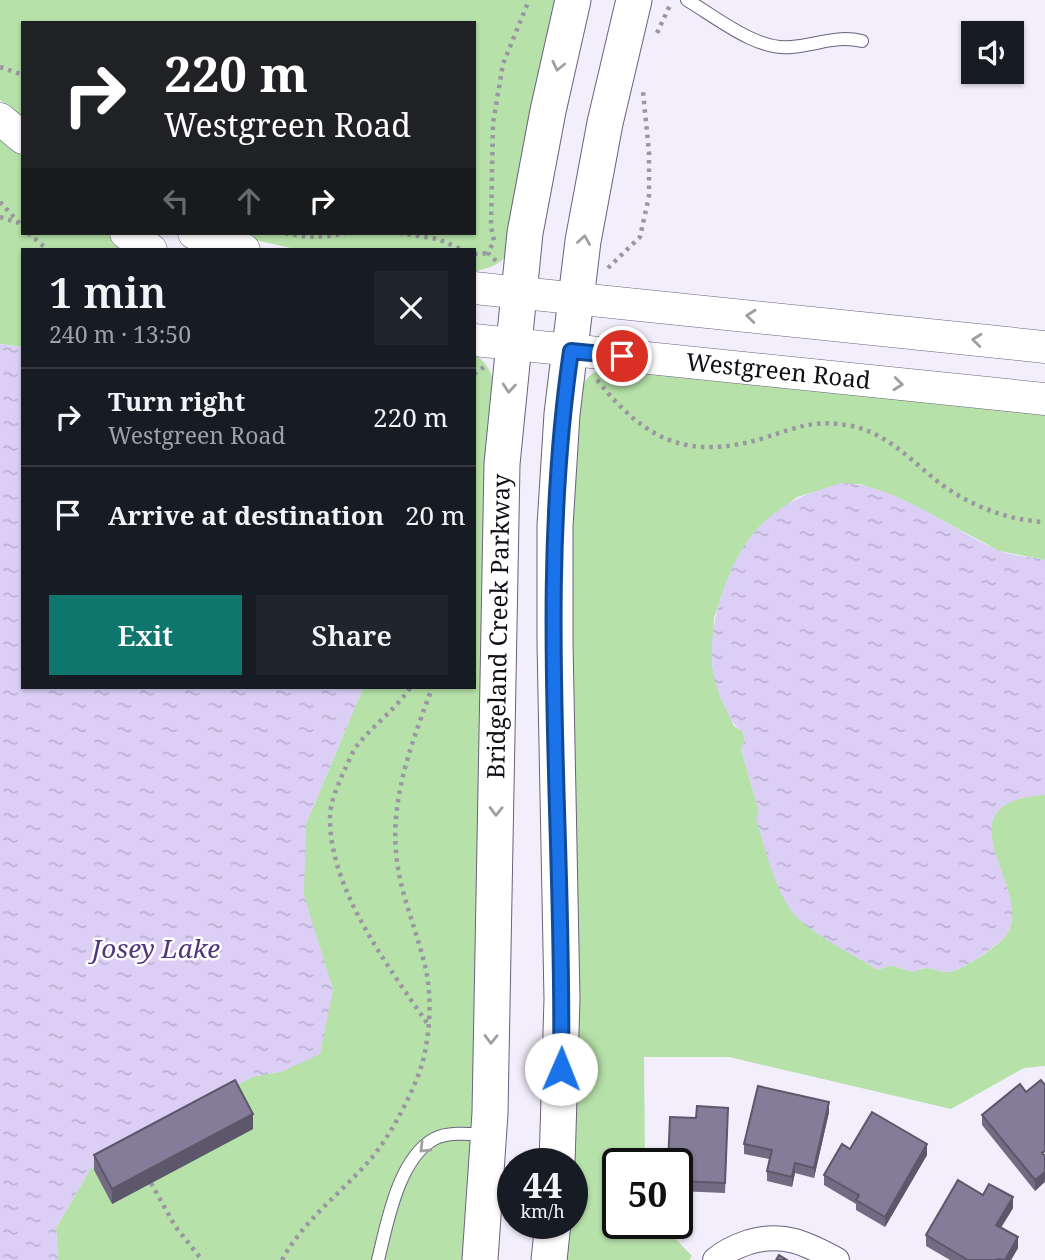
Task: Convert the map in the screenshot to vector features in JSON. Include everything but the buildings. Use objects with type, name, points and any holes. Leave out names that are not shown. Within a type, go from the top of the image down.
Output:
[{"type":"main road","name":"Bridgeland Creek Parkway","points":[[480,1260],[488,1135],[502,464],[493,342],[497,290],[526,233],[548,111],[573,0]]},
{"type":"main road","points":[[557,1148],[562,999],[556,760],[555,526],[562,414],[583,241],[605,122],[634,0]]},
{"type":"main road","points":[[549,1260],[551,1239]]},
{"type":"street","points":[[0,119],[21,136]]},
{"type":"street","points":[[129,235],[148,248]]},
{"type":"street","points":[[200,235],[238,248]]},
{"type":"street","points":[[497,290],[1045,346]]},
{"type":"street","name":"Westgreen Road","points":[[493,342],[569,361],[1045,399]]},
{"type":"street","points":[[715,1260],[740,1245],[767,1237],[791,1239],[837,1260]]},
{"type":"lane","points":[[687,0],[763,45],[789,48],[843,37],[862,41]]},
{"type":"lane","points":[[378,1260],[397,1189],[410,1164],[422,1149],[435,1138],[465,1134],[488,1135]]},
{"type":"path","points":[[488,253],[494,242],[491,226],[493,123],[503,64],[529,0]]},
{"type":"path","points":[[657,34],[673,0]]},
{"type":"path","points":[[0,67],[21,74]]},
{"type":"path","points":[[604,271],[640,237],[649,196],[649,152],[642,86]]},
{"type":"path","points":[[0,202],[21,225]]},
{"type":"path","points":[[0,217],[21,225]]},
{"type":"path","points":[[30,235],[46,248]]},
{"type":"path","points":[[294,235],[336,235]]},
{"type":"path","points":[[412,235],[438,239],[458,248]]},
{"type":"path","points":[[476,254],[488,253],[500,264],[497,290]]},
{"type":"path","points":[[476,372],[488,363],[493,342]]},
{"type":"path","points":[[569,361],[593,375],[612,400],[653,435],[671,443],[730,446],[803,425],[831,423],[856,427],[878,435],[963,499],[991,512],[1045,522]]},
{"type":"path","points":[[409,689],[355,748],[337,787],[330,816],[335,851],[347,894],[377,949],[428,1024]]},
{"type":"path","points":[[282,1260],[295,1238],[371,1159],[405,1106],[422,1063],[428,1024],[426,972],[401,885],[395,821],[402,776],[432,689]]},
{"type":"path","points":[[151,1183],[176,1226],[202,1260]]},
{"type":"green space","points":[[0,0],[562,0],[509,252],[503,260],[482,270],[476,271],[476,248],[291,248],[233,235],[476,235],[476,21],[21,21],[21,116],[0,100]]},
{"type":"green space","points":[[0,134],[21,152],[21,235],[110,235],[127,248],[21,248],[21,347],[0,344]]},
{"type":"green space","points":[[476,356],[487,366],[494,383],[470,1260],[58,1260],[56,1228],[91,1168],[121,1148],[252,1077],[283,1071],[333,990],[303,895],[306,824],[363,689],[476,689]]},
{"type":"green space","points":[[621,366],[1045,413],[1045,560],[999,551],[910,503],[860,484],[841,484],[797,497],[760,526],[743,549],[727,581],[714,618],[712,665],[720,696],[734,726],[742,731],[745,739],[741,749],[759,811],[816,932],[878,970],[890,965],[913,972],[928,968],[944,972],[955,971],[1002,940],[1012,917],[991,831],[996,814],[1012,801],[1045,795],[1045,1066],[1024,1068],[951,1109],[729,1057],[644,1057],[645,1148],[602,1148],[602,1239],[676,1239],[692,1256],[689,1260],[562,1260],[564,1239],[588,1239],[588,1148],[572,1148],[578,1066],[579,963],[570,706],[573,491],[578,392],[586,379],[595,372]]},
{"type":"water","name":"Josey Lake","points":[[0,344],[21,347],[21,689],[363,689],[306,824],[304,895],[333,990],[320,1054],[283,1071],[252,1077],[121,1148],[91,1168],[56,1228],[58,1260],[0,1260]]},
{"type":"water","points":[[841,483],[861,485],[902,499],[997,550],[1045,560],[1045,795],[1012,801],[996,814],[991,831],[1010,896],[1012,917],[1006,935],[996,945],[955,971],[943,972],[928,968],[913,972],[890,965],[878,970],[821,936],[793,913],[775,880],[756,818],[759,811],[741,749],[745,739],[742,731],[729,716],[713,674],[714,628],[723,590],[750,538],[771,516],[789,503]]},
{"type":"route","points":[[561,1069],[555,526],[562,414],[571,351],[622,356]]}]
